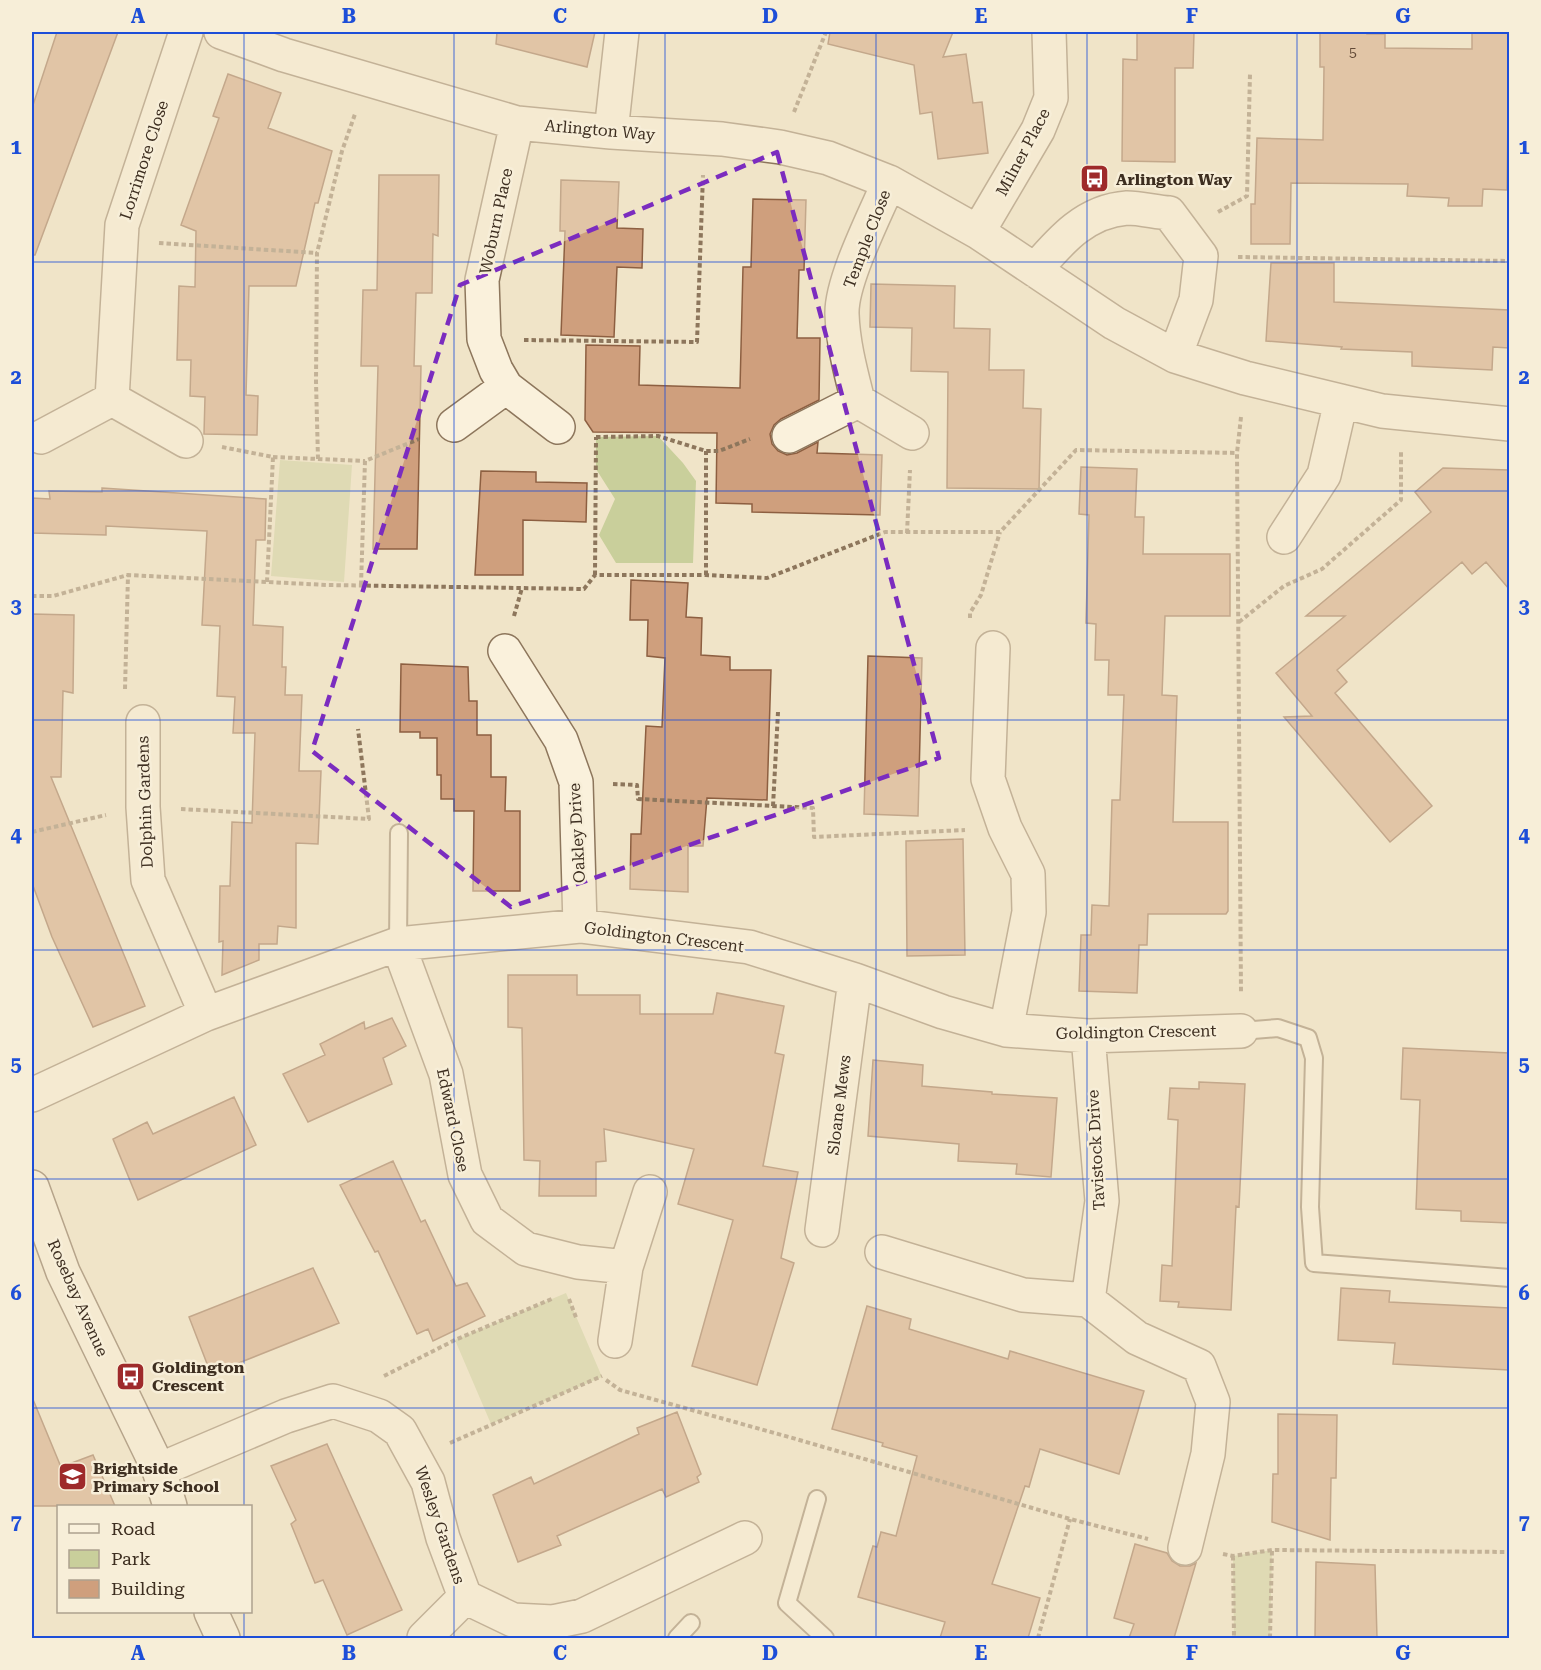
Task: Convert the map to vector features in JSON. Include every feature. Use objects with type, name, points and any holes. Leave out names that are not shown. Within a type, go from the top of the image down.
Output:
[{"type":"street","name":"Lorrimore Close","points":[[112,399],[122,225],[186,32]]},
{"type":"street","name":"Arlington Way","points":[[221,32],[289,43],[368,79],[517,123],[705,138],[780,147],[828,158],[889,182],[978,232],[1114,323],[1175,356],[1245,378],[1382,411],[1509,424]]},
{"type":"street","points":[[611,132],[621,32]]},
{"type":"street","name":"Milner Place","points":[[978,232],[1038,130],[1051,98],[1049,32]]},
{"type":"street","name":"Woburn Place","points":[[517,123],[482,280],[484,339],[496,370],[506,387],[558,427]]},
{"type":"street","name":"Temple Close","points":[[858,401],[848,358],[842,312],[849,277],[889,182]]},
{"type":"street","points":[[1035,270],[1065,236],[1093,217],[1126,208],[1169,213],[1192,244],[1196,300],[1175,356]]},
{"type":"street","points":[[454,424],[506,387]]},
{"type":"street","points":[[41,437],[112,399],[186,441]]},
{"type":"street","points":[[789,436],[858,401],[912,433]]},
{"type":"street","points":[[1284,537],[1324,475],[1341,401]]},
{"type":"street","points":[[993,648],[988,779],[1005,828],[1028,874],[1029,912],[1006,1030]]},
{"type":"street","name":"Oakley Drive","points":[[505,651],[561,740],[576,782],[580,926]]},
{"type":"street","name":"Dolphin Gardens","points":[[143,722],[143,807],[148,880],[206,1014]]},
{"type":"street","name":"Goldington Crescent","points":[[32,1095],[206,1014],[398,944],[580,926],[749,947],[855,980],[943,1012],[1006,1030],[1088,1036],[1241,1031]]},
{"type":"street","name":"Edward Close","points":[[398,944],[446,1074],[465,1176],[487,1220],[526,1249],[579,1262],[626,1267]]},
{"type":"street","name":"Sloane Mews","points":[[822,1230],[855,980]]},
{"type":"street","name":"Tavistock Drive","points":[[1088,1036],[1102,1201],[1088,1300]]},
{"type":"street","name":"Rosebay Avenue","points":[[32,1187],[63,1272],[159,1470],[170,1505]]},
{"type":"street","points":[[606,1354],[626,1267],[650,1192]]},
{"type":"street","points":[[882,1252],[1023,1295],[1088,1300],[1137,1338],[1199,1366],[1213,1402],[1208,1454],[1185,1548]]},
{"type":"street","points":[[159,1470],[286,1416],[333,1401]]},
{"type":"street","name":"Wesley Gardens","points":[[333,1401],[379,1416],[400,1431],[417,1458],[428,1482],[443,1538],[465,1597],[513,1620],[553,1622],[582,1616],[745,1538]]},
{"type":"street","name":"Wesley Gardens","points":[[424,1638],[465,1597]]},
{"type":"street","points":[[212,1613],[223,1638]]},
{"type":"lane","points":[[398,944],[399,833]]},
{"type":"lane","points":[[1241,1031],[1278,1028],[1308,1038],[1314,1058],[1310,1207],[1314,1263],[1509,1278]]},
{"type":"lane","points":[[817,1499],[787,1603],[825,1638]]},
{"type":"lane","points":[[677,1638],[691,1623]]},
{"type":"path","points":[[780,147],[826,32]]},
{"type":"path","points":[[1192,244],[1247,196],[1250,74]]},
{"type":"path","points":[[318,459],[317,253],[342,151],[368,79]]},
{"type":"path","points":[[484,339],[697,342],[705,138]]},
{"type":"path","points":[[121,241],[317,253]]},
{"type":"path","points":[[1192,244],[1509,261]]},
{"type":"path","points":[[1241,1031],[1238,453],[1245,378]]},
{"type":"path","points":[[1239,622],[1284,586],[1322,569],[1401,500],[1402,413]]},
{"type":"path","points":[[186,441],[273,457],[365,461],[454,424]]},
{"type":"path","points":[[558,427],[596,437],[657,436],[706,451],[719,451],[754,437],[789,436]]},
{"type":"path","points":[[907,533],[912,433]]},
{"type":"path","points":[[32,596],[53,597],[128,575],[361,585],[584,589],[595,575],[596,437]]},
{"type":"path","points":[[993,648],[971,647],[970,613],[981,595],[1000,532],[1076,450],[1238,453]]},
{"type":"path","points":[[706,451],[706,575]]},
{"type":"path","points":[[267,582],[273,457]]},
{"type":"path","points":[[361,585],[365,461]]},
{"type":"path","points":[[595,575],[706,575],[767,578],[885,532],[1000,532]]},
{"type":"path","points":[[128,575],[124,721],[143,722]]},
{"type":"path","points":[[773,806],[778,712]]},
{"type":"path","points":[[32,832],[143,807],[369,819],[357,729]]},
{"type":"path","points":[[576,782],[637,784],[638,799],[813,808],[814,837],[1005,828]]},
{"type":"path","points":[[333,1401],[455,1340],[566,1293],[579,1262]]},
{"type":"path","points":[[566,1293],[579,1324]]},
{"type":"path","points":[[602,1377],[606,1354]]},
{"type":"path","points":[[417,1458],[602,1377]]},
{"type":"path","points":[[602,1377],[620,1390],[1070,1519],[1185,1548],[1233,1556],[1272,1550],[1509,1552]]},
{"type":"path","points":[[1038,1638],[1070,1519]]},
{"type":"path","points":[[1270,1638],[1272,1550]]},
{"type":"path","points":[[1233,1556],[1234,1638]]},
{"type":"highlighted area","points":[[777,152],[939,758],[511,907],[312,751],[460,285]]},
{"type":"green space","points":[[658,436],[696,481],[693,563],[616,563],[599,535],[615,499],[596,469],[596,437]]},
{"type":"green space","points":[[280,460],[352,465],[344,582],[271,576]]},
{"type":"green space","points":[[566,1293],[602,1377],[491,1424],[455,1340]]},
{"type":"green space","points":[[1272,1550],[1270,1638],[1234,1638],[1233,1556]]},
{"type":"building","points":[[57,32],[118,32],[35,255],[32,255],[32,108]]},
{"type":"building","points":[[497,32],[595,32],[587,67],[496,44]]},
{"type":"building","points":[[830,32],[953,32],[943,57],[966,54],[973,103],[982,102],[988,153],[938,159],[932,112],[920,114],[914,65],[828,44]]},
{"type":"building","points":[[1137,32],[1194,32],[1193,68],[1175,68],[1175,162],[1122,161],[1123,59],[1137,60]]},
{"type":"building","points":[[1320,32],[1385,34],[1385,48],[1472,49],[1472,32],[1509,32],[1507,190],[1483,189],[1482,206],[1448,206],[1449,198],[1407,196],[1408,184],[1291,183],[1290,244],[1251,244],[1251,204],[1255,204],[1257,138],[1323,140],[1324,67],[1320,67]]},
{"type":"building","points":[[228,74],[281,93],[268,128],[332,151],[318,203],[315,203],[296,286],[249,286],[246,395],[258,396],[257,435],[204,434],[205,397],[190,396],[191,360],[177,360],[179,286],[195,287],[196,231],[181,225],[219,118],[213,116]]},
{"type":"building","points":[[379,175],[439,175],[438,236],[433,234],[432,293],[416,293],[414,366],[421,366],[417,549],[373,549],[378,366],[361,366],[363,290],[377,290]]},
{"type":"building","points":[[561,180],[619,182],[617,228],[643,229],[642,268],[617,267],[614,337],[561,335],[565,231],[560,231]]},
{"type":"building","points":[[753,199],[806,200],[804,270],[799,270],[797,338],[820,338],[819,400],[781,419],[774,425],[770,434],[772,444],[778,451],[787,455],[797,453],[818,442],[817,453],[882,455],[880,515],[752,512],[752,504],[716,503],[717,433],[593,432],[585,420],[586,345],[640,346],[639,385],[740,388],[743,267],[751,267]]},
{"type":"building","points":[[1271,263],[1334,263],[1334,302],[1509,310],[1509,348],[1493,347],[1492,370],[1412,366],[1412,352],[1341,349],[1342,347],[1266,341]]},
{"type":"building","points":[[871,284],[955,286],[954,328],[990,329],[989,370],[1024,370],[1023,408],[1041,409],[1039,489],[947,488],[948,372],[911,371],[912,328],[870,327]]},
{"type":"building","points":[[1081,467],[1137,469],[1135,517],[1144,517],[1143,554],[1230,554],[1230,616],[1165,616],[1162,695],[1177,696],[1173,822],[1228,822],[1228,911],[1226,914],[1148,914],[1147,945],[1139,945],[1137,993],[1079,991],[1081,935],[1091,935],[1092,905],[1109,906],[1112,800],[1120,800],[1124,695],[1108,695],[1109,660],[1095,660],[1096,624],[1086,623],[1089,515],[1079,514]]},
{"type":"building","points":[[1443,468],[1509,470],[1509,589],[1486,562],[1472,574],[1462,562],[1337,670],[1347,682],[1335,693],[1432,806],[1390,842],[1284,717],[1312,716],[1276,673],[1345,616],[1306,616],[1431,512],[1415,492]]},
{"type":"building","points":[[481,471],[536,472],[536,482],[587,483],[586,522],[523,520],[523,575],[475,575]]},
{"type":"building","points":[[102,488],[266,499],[265,540],[256,540],[253,625],[283,627],[282,667],[286,667],[285,695],[302,695],[299,771],[321,771],[318,844],[296,843],[296,928],[278,926],[277,944],[259,944],[259,960],[222,975],[223,941],[219,942],[220,886],[230,886],[232,822],[252,823],[255,733],[233,733],[235,697],[217,696],[220,626],[202,625],[207,531],[106,526],[106,535],[32,533],[32,498],[50,499],[49,491],[102,492]]},
{"type":"building","points":[[631,580],[688,583],[686,617],[702,618],[701,655],[730,657],[730,670],[771,670],[767,800],[707,798],[703,846],[688,846],[688,892],[630,889],[631,834],[641,834],[646,726],[662,727],[665,658],[647,656],[648,620],[630,620]]},
{"type":"building","points":[[32,614],[74,615],[73,693],[63,691],[61,777],[51,777],[145,1006],[93,1027],[52,937],[32,883]]},
{"type":"building","points":[[868,656],[922,658],[918,816],[864,814]]},
{"type":"building","points":[[401,664],[468,667],[469,701],[477,701],[477,735],[491,735],[491,777],[506,777],[505,811],[520,811],[520,891],[473,891],[474,811],[454,811],[454,799],[441,799],[441,775],[437,775],[437,738],[420,738],[420,732],[400,732]]},
{"type":"building","points":[[963,839],[965,955],[907,956],[906,841]]},
{"type":"building","points":[[508,975],[577,975],[577,995],[640,995],[640,1014],[713,1014],[717,993],[784,1006],[775,1053],[784,1055],[763,1166],[798,1172],[781,1258],[794,1263],[757,1385],[692,1366],[733,1220],[678,1204],[694,1149],[604,1129],[606,1161],[596,1162],[596,1196],[539,1196],[540,1161],[524,1160],[522,1028],[508,1027]]},
{"type":"building","points":[[392,1018],[406,1046],[383,1058],[392,1084],[308,1122],[283,1074],[325,1055],[320,1044],[364,1022],[365,1029]]},
{"type":"building","points":[[1403,1048],[1509,1053],[1509,1223],[1461,1221],[1461,1211],[1416,1209],[1420,1100],[1401,1099]]},
{"type":"building","points":[[873,1060],[923,1065],[922,1086],[1057,1098],[1051,1177],[1016,1174],[1017,1164],[958,1161],[959,1144],[868,1136]]},
{"type":"building","points":[[1199,1082],[1245,1084],[1231,1310],[1178,1307],[1179,1302],[1160,1301],[1162,1265],[1172,1266],[1178,1120],[1168,1119],[1170,1088],[1199,1089]]},
{"type":"building","points":[[234,1097],[256,1145],[138,1200],[113,1139],[147,1122],[153,1134]]},
{"type":"building","points":[[393,1161],[421,1222],[425,1220],[456,1286],[467,1283],[485,1316],[433,1341],[428,1329],[417,1334],[378,1251],[375,1252],[340,1185]]},
{"type":"building","points":[[313,1268],[339,1323],[211,1374],[189,1317]]},
{"type":"building","points":[[1341,1288],[1390,1291],[1389,1302],[1509,1308],[1509,1370],[1393,1364],[1395,1343],[1338,1340]]},
{"type":"building","points":[[867,1306],[911,1319],[909,1329],[1008,1359],[1010,1351],[1144,1391],[1119,1474],[1040,1449],[1029,1487],[1025,1486],[992,1584],[1040,1598],[1028,1638],[940,1638],[945,1622],[858,1597],[873,1546],[877,1547],[881,1532],[896,1536],[917,1456],[882,1446],[883,1443],[832,1429]]},
{"type":"building","points":[[32,1397],[61,1467],[93,1455],[115,1505],[32,1506]]},
{"type":"building","points":[[677,1412],[701,1474],[697,1477],[699,1482],[666,1497],[662,1489],[557,1536],[561,1545],[518,1562],[493,1495],[531,1477],[534,1484],[639,1434],[637,1428]]},
{"type":"building","points":[[1278,1414],[1337,1415],[1336,1478],[1331,1478],[1330,1540],[1272,1522],[1273,1474],[1278,1474]]},
{"type":"building","points":[[327,1444],[402,1610],[347,1635],[323,1580],[315,1583],[291,1524],[296,1520],[271,1466]]},
{"type":"building","points":[[1135,1544],[1167,1553],[1172,1561],[1180,1566],[1190,1566],[1196,1563],[1174,1638],[1129,1638],[1134,1624],[1114,1618]]},
{"type":"building","points":[[1316,1562],[1375,1565],[1377,1638],[1315,1638]]},
{"type":"place","name":"Arlington Way","points":[[1095,179]]},
{"type":"place","name":"Goldington Crescent","points":[[131,1376]]},
{"type":"place","name":"Brightside Primary School","points":[[72,1477]]}]
